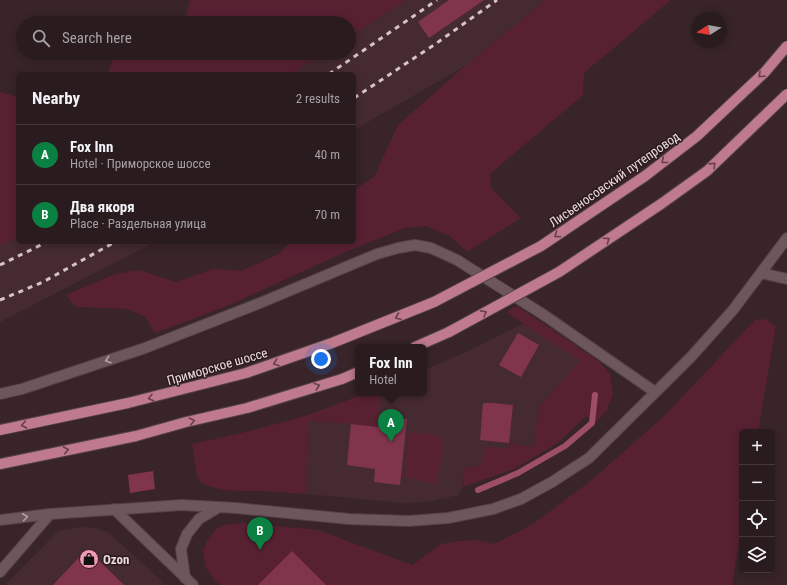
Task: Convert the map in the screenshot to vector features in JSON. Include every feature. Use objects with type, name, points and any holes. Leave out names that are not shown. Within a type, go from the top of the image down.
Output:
[{"type":"main road","name":"Лисьеносовский путепровод","points":[[434,302],[541,246],[645,176],[697,136],[765,72],[787,46]]},
{"type":"main road","points":[[422,344],[449,332],[559,272],[661,204],[707,171],[787,94]]},
{"type":"main road","name":"Приморское шоссе","points":[[0,430],[128,403],[246,373],[332,343],[434,302]]},
{"type":"main road","points":[[0,464],[136,436],[186,422],[247,408],[355,373]]},
{"type":"street","points":[[0,520],[50,514],[182,505],[349,519],[409,521],[448,518],[493,509],[521,499],[552,482],[589,458],[690,358],[733,310],[787,238]]},
{"type":"street","points":[[0,394],[145,348],[260,304],[377,254],[415,245],[431,248],[457,260],[544,315],[655,392]]},
{"type":"street","points":[[762,273],[787,279]]},
{"type":"street","points":[[189,582],[181,549],[187,534],[199,519],[219,507]]},
{"type":"street","points":[[114,509],[189,582]]},
{"type":"street","points":[[0,572],[50,514]]},
{"type":"shaded area","points":[[190,0],[407,0],[356,33],[356,16],[186,16]]},
{"type":"shaded area","points":[[407,0],[546,0],[465,66],[356,129],[356,72],[294,72],[313,60],[356,60],[356,33]]},
{"type":"shaded area","points":[[546,0],[671,0],[584,73],[583,95],[490,174],[492,189],[521,218],[467,252],[450,236],[426,226],[405,228],[343,253],[225,307],[155,333],[145,317],[128,309],[76,307],[66,295],[115,274],[139,270],[176,282],[213,269],[241,271],[279,254],[288,244],[356,244],[356,189],[374,177],[398,125],[465,66]]},
{"type":"shaded area","points":[[112,60],[313,60],[294,72],[109,72]]},
{"type":"shaded area","points":[[0,92],[16,96],[16,238],[0,246]]},
{"type":"shaded area","points":[[16,238],[16,244],[151,244],[0,322],[0,246]]},
{"type":"shaded area","points":[[517,306],[600,362],[610,374],[613,394],[607,410],[595,423],[586,416],[558,443],[514,469],[462,487],[464,468],[482,466],[484,447],[510,448],[509,443],[534,447],[539,407],[580,361],[506,312]]},
{"type":"shaded area","points":[[765,319],[776,326],[759,429],[739,429],[739,543],[732,585],[220,585],[215,581],[205,566],[203,551],[208,539],[215,530],[224,525],[246,523],[318,530],[412,565],[441,544],[476,540],[494,544],[533,524],[593,479],[664,416],[755,320]]},
{"type":"shaded area","points":[[524,323],[581,361],[539,407],[534,447],[510,443],[510,448],[482,466],[464,468],[462,487],[459,495],[427,502],[402,503],[306,494],[308,421],[377,427],[381,396],[427,396],[427,369],[468,351]]},
{"type":"shaded area","points":[[359,396],[381,396],[378,427],[308,421],[306,494],[237,491],[216,488],[201,483],[197,476],[192,444],[250,431],[308,415]]},
{"type":"shaded area","points":[[409,432],[438,435],[444,443],[437,485],[404,476]]},
{"type":"shaded area","points":[[80,527],[97,528],[109,533],[166,585],[5,585],[58,531]]},
{"type":"building","points":[[449,0],[484,0],[429,38],[418,22]]},
{"type":"building","points":[[518,333],[539,345],[521,377],[499,365]]},
{"type":"building","points":[[483,403],[513,405],[509,443],[480,440]]},
{"type":"building","points":[[379,416],[407,419],[400,485],[374,482],[375,469],[347,465],[351,424],[378,427]]},
{"type":"building","points":[[153,471],[155,489],[130,493],[128,475]]},
{"type":"building","points":[[87,549],[124,585],[53,585]]},
{"type":"building","points":[[292,551],[326,585],[258,585]]},
{"type":"waterway","points":[[478,490],[518,473],[565,446],[592,423],[595,395]]},
{"type":"railway","points":[[356,56],[437,0]]},
{"type":"railway","points":[[356,97],[434,45],[497,0]]},
{"type":"railway","points":[[332,72],[349,60]]},
{"type":"railway","points":[[0,265],[43,244]]},
{"type":"railway","points":[[0,300],[43,282],[111,244]]},
{"type":"place","name":"Fox Inn","points":[[391,442]]},
{"type":"place","name":"Два якоря","points":[[260,550]]},
{"type":"place","name":"Ozon","points":[[89,559]]}]
